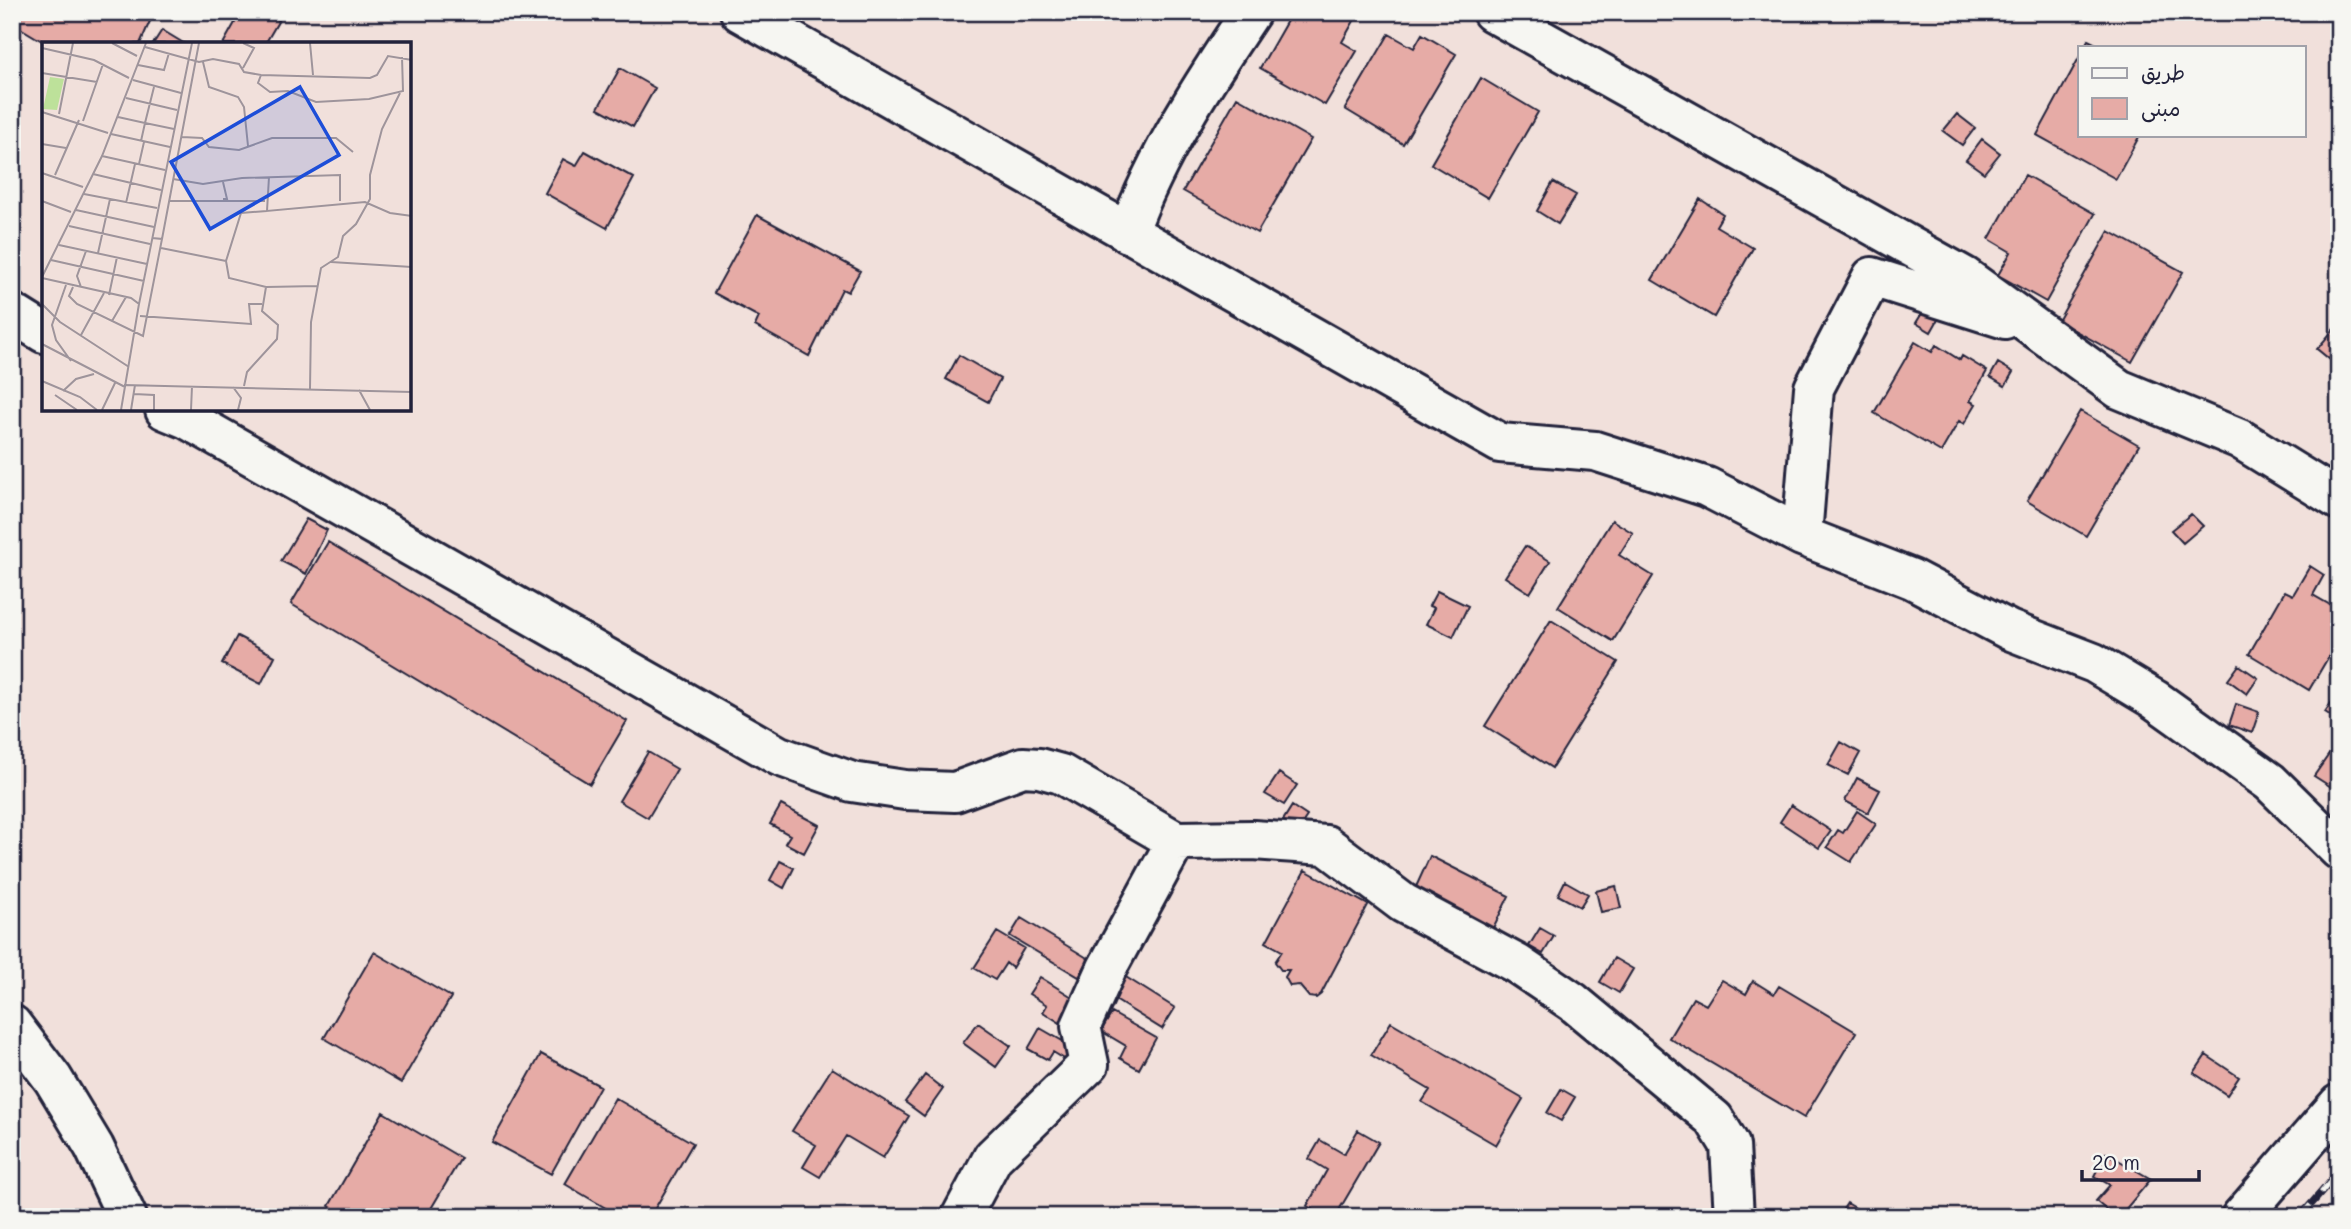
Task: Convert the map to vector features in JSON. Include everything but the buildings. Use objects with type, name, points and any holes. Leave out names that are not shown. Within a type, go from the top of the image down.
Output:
[{"type":"street","points":[[740,12],[1500,443],[1595,451],[1707,487],[1802,536],[1912,579],[2009,631],[2094,663],[2154,699],[2270,782],[2339,850]]},
{"type":"street","points":[[1128,233],[1147,180],[1207,76],[1251,12]]},
{"type":"street","points":[[1492,12],[1965,277],[2119,390],[2240,439],[2339,500]]},
{"type":"street","points":[[1802,536],[1814,388],[1872,278],[2040,330]]},
{"type":"street","points":[[12,313],[42,332]]},
{"type":"street","points":[[167,411],[187,419],[308,486],[779,756],[852,782],[905,790],[955,792],[1023,767],[1039,768],[1060,774],[1175,841],[1253,840],[1326,845],[1403,903],[1517,964],[1617,1037],[1714,1119],[1730,1145],[1734,1217]]},
{"type":"street","points":[[961,1217],[993,1157],[1089,1064],[1081,1026],[1107,968],[1175,841]]},
{"type":"street","points":[[12,1025],[54,1079],[87,1135],[127,1217]]},
{"type":"street","points":[[2241,1217],[2339,1104]]},
{"type":"railway","points":[[2300,1217],[2339,1172]]}]
